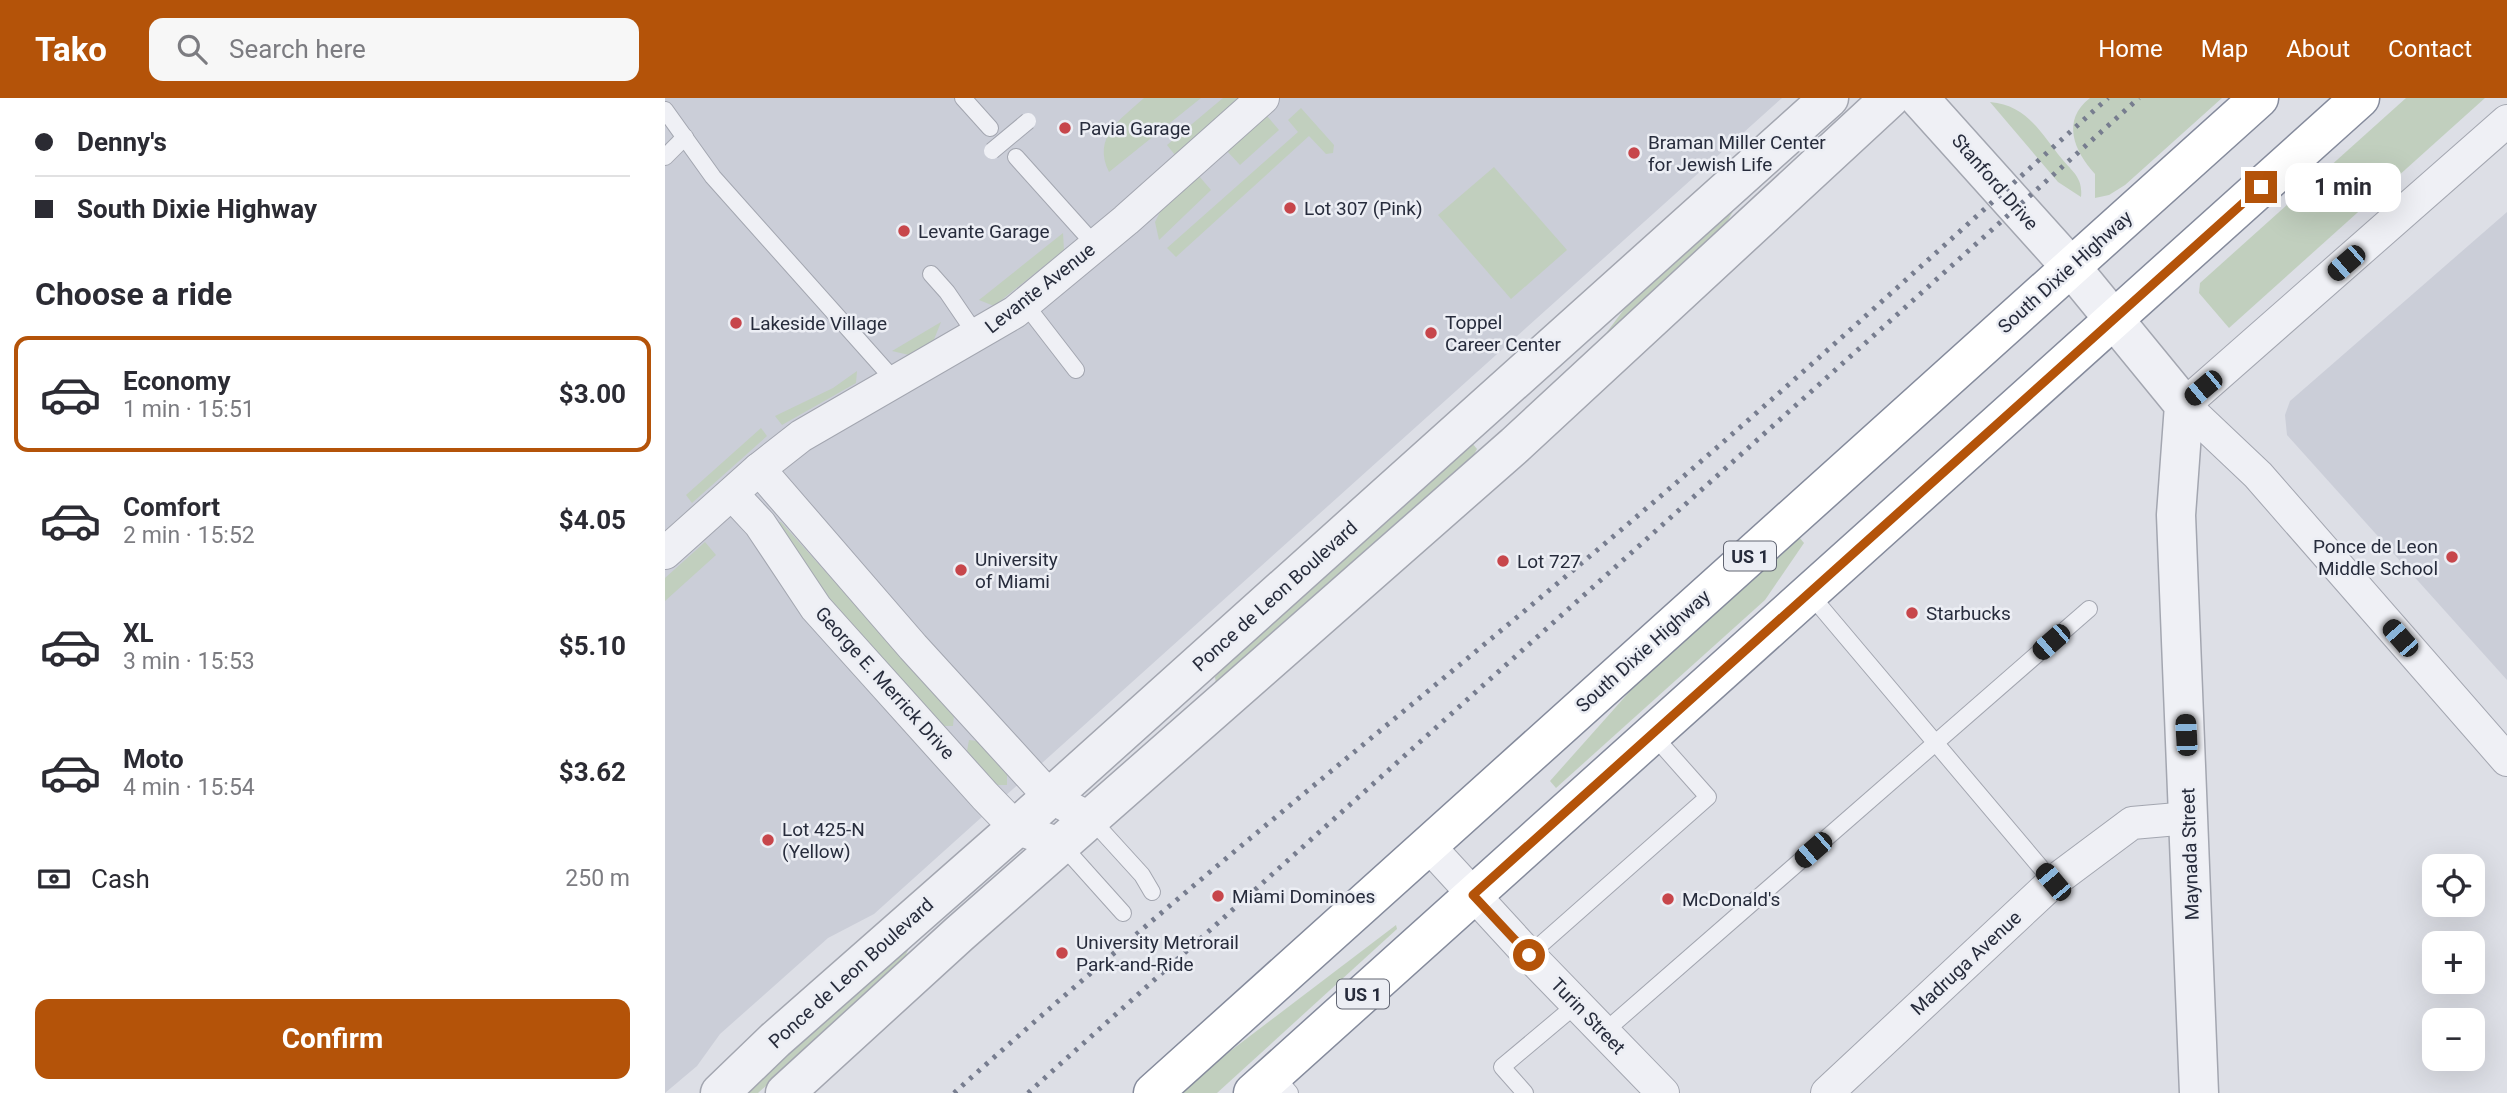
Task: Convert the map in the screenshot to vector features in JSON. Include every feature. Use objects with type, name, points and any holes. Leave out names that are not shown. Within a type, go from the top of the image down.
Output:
[{"type":"highway","name":"South Dixie Highway","points":[[1153,1093],[2259,98]]},
{"type":"highway","name":"US 1","points":[[1272,1087],[1473,895],[2360,98]]},
{"type":"street","name":"Levante Avenue","points":[[665,553],[759,469],[834,415],[977,336],[1025,304],[1263,98]]},
{"type":"street","name":"Ponce de Leon Boulevard","points":[[720,1093],[775,1040],[1051,797],[1829,98]]},
{"type":"street","points":[[785,1093],[959,934],[1515,445],[1890,98]]},
{"type":"street","name":"Stanford Drive","points":[[1919,98],[2071,267],[2112,321],[2184,405]]},
{"type":"street","points":[[2507,121],[2184,405],[2257,475],[2507,760]]},
{"type":"street","name":"Maynada Street","points":[[2184,405],[2176,515],[2199,1093]]},
{"type":"street","points":[[759,469],[1051,797],[1091,819]]},
{"type":"street","name":"George E. Merrick Drive","points":[[732,494],[760,524],[816,608],[1016,828],[1062,845]]},
{"type":"street","points":[[944,748],[977,717]]},
{"type":"street","name":"Madruga Avenue","points":[[1827,1093],[2053,882],[2132,823],[2189,818]]},
{"type":"street","name":"Turin Street","points":[[1428,845],[1529,955],[1664,1093]]},
{"type":"lane","points":[[963,98],[990,128]]},
{"type":"lane","points":[[665,110],[713,177],[895,381]]},
{"type":"lane","points":[[992,151],[1028,121]]},
{"type":"lane","points":[[665,157],[685,137]]},
{"type":"lane","points":[[1016,157],[1095,245]]},
{"type":"lane","points":[[931,274],[947,292],[977,336]]},
{"type":"lane","points":[[1025,304],[1076,370]]},
{"type":"lane","points":[[1809,593],[2053,882]]},
{"type":"lane","points":[[1604,1032],[2089,608]]},
{"type":"lane","points":[[1529,955],[1708,797],[1653,735]]},
{"type":"lane","points":[[1091,819],[1142,875],[1152,892]]},
{"type":"lane","points":[[1062,845],[1123,913]]},
{"type":"lane","points":[[1525,1093],[1501,1067],[1577,1004]]},
{"type":"shaded area","name":"University of Miami","points":[[665,98],[1782,98],[874,914],[828,938],[720,1034],[697,1066],[665,1093]]},
{"type":"shaded area","name":"Ponce de Leon Middle School","points":[[2507,212],[2507,680],[2287,435],[2285,415],[2290,401]]},
{"type":"green space","points":[[1144,98],[1201,98],[1109,172],[1104,149],[1106,139],[1118,122]]},
{"type":"green space","points":[[1223,98],[1240,98],[1175,155],[1167,145]]},
{"type":"green space","points":[[2090,98],[2222,98],[2125,185],[2109,195],[2095,198],[2095,174],[2081,156],[2073,126],[2081,107]]},
{"type":"green space","points":[[2406,98],[2485,98],[2229,328],[2199,293],[2200,283]]},
{"type":"green space","points":[[1990,102],[2003,104],[2024,114],[2040,130],[2076,176],[2081,197],[2058,182]]},
{"type":"green space","points":[[1301,108],[1334,145],[1333,153],[1326,154],[1309,136],[1176,257],[1167,248],[1298,132],[1288,120]]},
{"type":"green space","points":[[1267,116],[1279,130],[1240,165],[1227,151]]},
{"type":"green space","points":[[1494,167],[1567,250],[1511,299],[1438,215]]},
{"type":"green space","points":[[1199,176],[1211,190],[1159,240],[1155,222],[1161,210]]},
{"type":"green space","points":[[1736,206],[1724,227],[1610,333],[1607,332],[1634,296]]},
{"type":"green space","points":[[1063,233],[1064,250],[994,306],[979,300]]},
{"type":"green space","points":[[941,322],[933,342],[909,355],[892,351]]},
{"type":"green space","points":[[857,371],[856,383],[782,425],[775,416],[833,388]]},
{"type":"green space","points":[[761,428],[767,436],[692,503],[686,495]]},
{"type":"green space","points":[[1472,443],[1477,449],[1471,460],[1216,684],[1215,677],[1248,644]]},
{"type":"green space","points":[[775,522],[781,522],[954,715],[953,726],[943,726],[845,626]]},
{"type":"green space","points":[[1799,537],[1804,543],[1765,600],[1556,788],[1550,781],[1639,681]]},
{"type":"green space","points":[[705,542],[716,555],[665,601],[665,578]]},
{"type":"green space","points":[[969,740],[977,741],[1007,775],[1007,785],[997,785],[967,751]]},
{"type":"green space","points":[[1396,925],[1397,929],[1217,1093],[1181,1093],[1208,1068]]},
{"type":"green space","points":[[911,944],[902,963],[758,1093],[742,1093]]},
{"type":"railway","points":[[954,1093],[1200,881],[1678,481],[2108,98]]},
{"type":"railway","points":[[1028,1093],[2139,98]]},
{"type":"place","name":"Pavia Garage","points":[[1065,128]]},
{"type":"place","name":"Braman Miller Center for Jewish Life","points":[[1634,153]]},
{"type":"place","name":"Lot 307 (Pink)","points":[[1290,208]]},
{"type":"place","name":"Levante Garage","points":[[904,231]]},
{"type":"place","name":"Lakeside Village","points":[[736,323]]},
{"type":"place","name":"Toppel Career Center","points":[[1431,333]]},
{"type":"place","name":"Ponce de Leon Middle School","points":[[2452,557]]},
{"type":"place","name":"Lot 727","points":[[1503,561]]},
{"type":"place","name":"University of Miami","points":[[961,570]]},
{"type":"place","name":"Starbucks","points":[[1912,613]]},
{"type":"place","name":"Lot 425-N (Yellow)","points":[[768,840]]},
{"type":"place","name":"Miami Dominoes","points":[[1218,896]]},
{"type":"place","name":"McDonald's","points":[[1668,899]]},
{"type":"place","name":"University Metrorail Park-and-Ride","points":[[1062,953]]},
{"type":"route","points":[[1529,955],[1473,895],[2261,187]]}]
